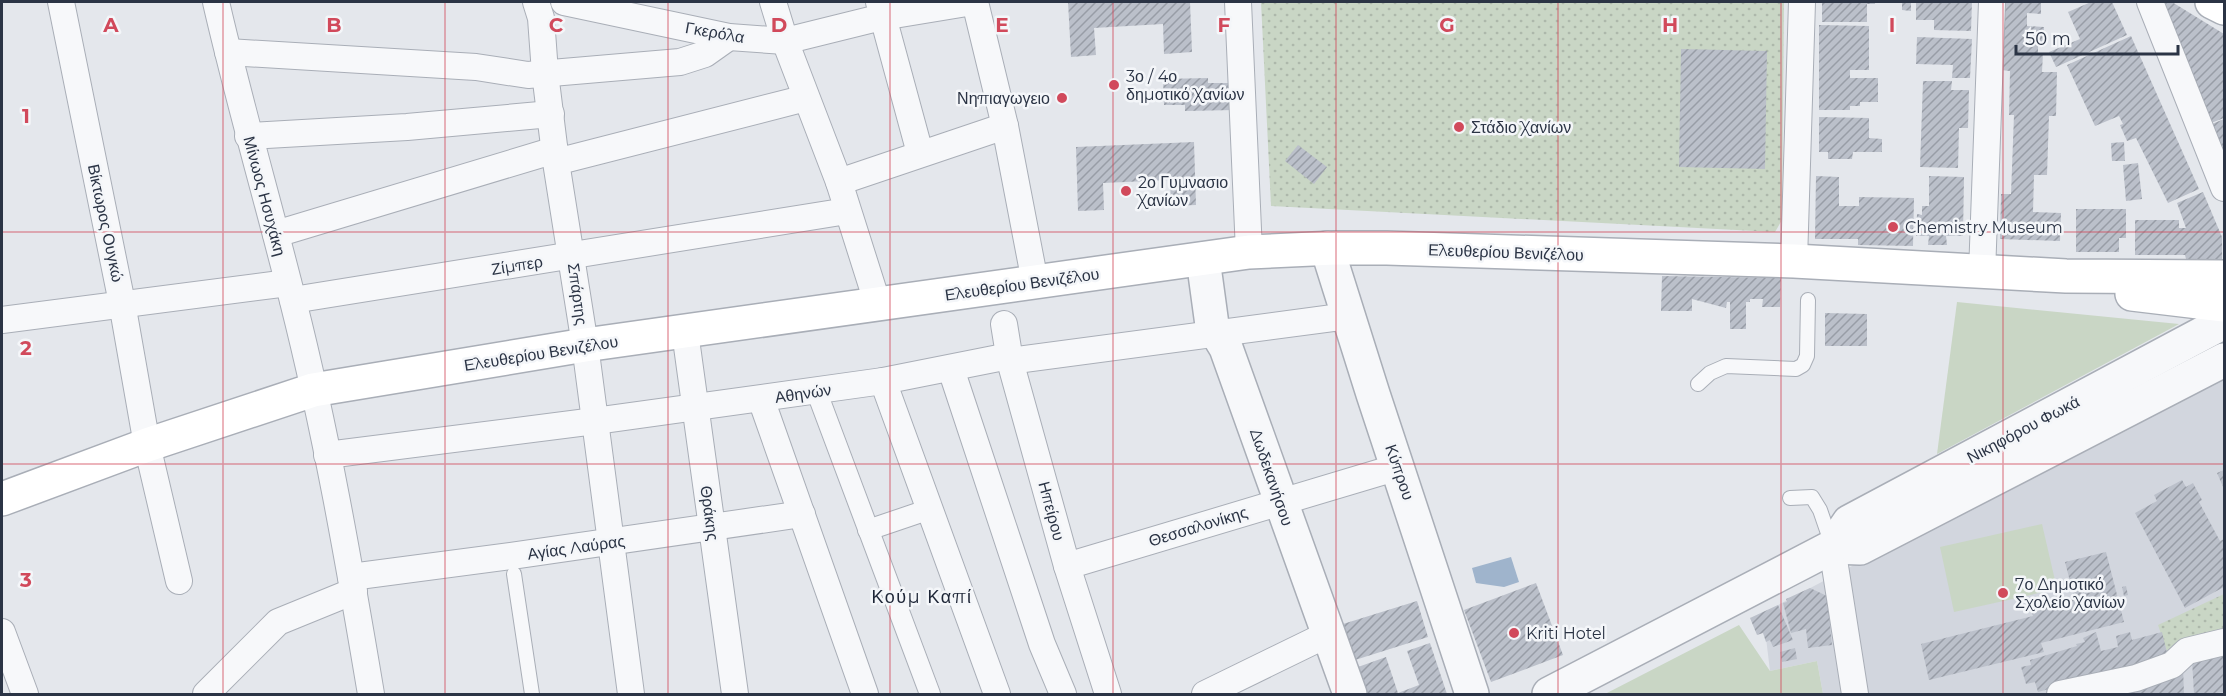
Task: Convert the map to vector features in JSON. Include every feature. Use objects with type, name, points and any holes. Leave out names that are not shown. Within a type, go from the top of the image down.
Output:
[{"type":"main road","points":[[2212,2],[2224,9]]},
{"type":"main road","name":"Ελευθερίου Βενιζέλου","points":[[2,499],[147,445],[313,390],[585,345],[1249,252],[1387,248],[1794,261],[2066,276],[2224,277]]},
{"type":"main road","name":"Ελευθερίου Βενιζέλου","points":[[2066,276],[2096,287],[2154,297],[2224,305]]},
{"type":"street","name":"Βίκτωρος Ουγκώ","points":[[61,2],[122,303],[147,445],[179,581]]},
{"type":"street","name":"Μίνωος Ησυχάκη","points":[[216,2],[248,136],[276,234],[313,390],[352,584],[371,694]]},
{"type":"street","name":"Σπάρτης","points":[[536,2],[541,18],[545,73],[556,156],[573,256],[631,694]]},
{"type":"street","name":"Γκερόλα","points":[[564,2],[605,5],[729,37],[785,41],[880,9],[974,2]]},
{"type":"street","points":[[772,2],[839,182],[878,305]]},
{"type":"street","points":[[974,2],[1005,126],[1035,282]]},
{"type":"street","points":[[1238,2],[1249,252]]},
{"type":"street","points":[[1794,261],[1802,2]]},
{"type":"street","points":[[1982,273],[1992,2]]},
{"type":"street","points":[[2150,2],[2224,188]]},
{"type":"street","points":[[880,9],[920,153]]},
{"type":"street","points":[[228,52],[476,67],[528,75],[680,62],[705,54],[729,37]]},
{"type":"street","points":[[276,234],[556,156],[806,98]]},
{"type":"street","points":[[248,136],[407,127],[551,114]]},
{"type":"street","points":[[839,182],[1005,126]]},
{"type":"street","name":"Ζίμπερ","points":[[2,320],[122,303],[290,292],[573,256],[847,211]]},
{"type":"street","name":"Κύπρου","points":[[1327,248],[1473,694]]},
{"type":"street","name":"Δωδεκανήσου","points":[[1203,258],[1212,325],[1226,348],[1350,694]]},
{"type":"street","name":"Αθηνών","points":[[327,455],[761,399],[883,381],[1009,358],[1348,316]]},
{"type":"street","name":"Νικηφόρου Φωκά","points":[[1549,694],[1832,547],[1849,522],[2224,322]]},
{"type":"street","name":"Ηπείρου","points":[[1004,324],[1009,358],[1067,566],[1108,694]]},
{"type":"street","name":"Θράκης","points":[[685,332],[735,694]]},
{"type":"street","name":"Νικηφόρου Φωκά","points":[[1832,547],[1860,548],[2224,360]]},
{"type":"street","points":[[951,369],[1042,644],[1063,694]]},
{"type":"street","points":[[883,381],[997,694]]},
{"type":"street","points":[[816,390],[930,694]]},
{"type":"street","points":[[761,399],[865,694]]},
{"type":"street","name":"Θεσσαλονίκης","points":[[1067,566],[1398,467]]},
{"type":"street","points":[[868,530],[930,509]]},
{"type":"street","name":"Αγίας Λαύρας","points":[[206,694],[278,622],[352,584],[802,514]]},
{"type":"street","points":[[1832,547],[1855,694]]},
{"type":"street","points":[[2,632],[25,694]]},
{"type":"street","points":[[1205,694],[1328,634]]},
{"type":"street","points":[[2060,694],[2136,678],[2172,665],[2187,651],[2224,642]]},
{"type":"lane","points":[[1698,384],[1710,372],[1726,366],[1796,369],[1803,365],[1807,356],[1808,300]]},
{"type":"lane","points":[[1790,498],[1812,497],[1820,510],[1832,547]]},
{"type":"lane","points":[[514,574],[532,694]]},
{"type":"shaded area","points":[[2224,370],[2224,694],[1823,694],[1817,661],[1770,671],[1763,613]]},
{"type":"green space","name":"Στάδιο Χανίων","points":[[1261,2],[1784,2],[1782,220],[1775,232],[1271,206]]},
{"type":"green space","points":[[1957,302],[2179,324],[1937,454]]},
{"type":"green space","points":[[2042,524],[2057,589],[1954,612],[1940,547]]},
{"type":"green space","points":[[2224,594],[2224,633],[2169,657],[2158,625]]},
{"type":"green space","points":[[1739,625],[1770,671],[1817,661],[1823,694],[1605,694]]},
{"type":"water","points":[[1511,557],[1519,582],[1504,587],[1476,583],[1472,568]]},
{"type":"building","points":[[1068,2],[1190,2],[1192,52],[1164,54],[1163,24],[1094,28],[1096,55],[1071,57]]},
{"type":"building","points":[[1822,2],[1875,2],[1875,4],[1867,4],[1867,22],[1822,22]]},
{"type":"building","points":[[1902,2],[1911,2],[1911,11],[1902,10]]},
{"type":"building","points":[[1916,2],[1972,2],[1971,31],[1934,30],[1934,20],[1916,20]]},
{"type":"building","points":[[2003,2],[2041,2],[2041,14],[2027,13],[2027,26],[2044,27],[2043,45],[2038,45],[2038,53],[2043,53],[2042,72],[2057,72],[2056,116],[2049,116],[2047,175],[2034,175],[2033,212],[2061,213],[2060,241],[2000,239],[2001,194],[2011,194],[2014,115],[2009,115],[2010,71],[2001,70]]},
{"type":"building","points":[[2091,2],[2112,2],[2127,35],[2056,67],[2049,52],[2080,39],[2068,12]]},
{"type":"building","points":[[2167,2],[2172,2],[2224,34],[2224,118],[2206,125],[2160,8]]},
{"type":"building","points":[[1819,25],[1869,26],[1869,70],[1850,70],[1850,78],[1878,78],[1878,102],[1860,102],[1860,106],[1850,106],[1850,110],[1819,110]]},
{"type":"building","points":[[2131,36],[2199,189],[2168,203],[2136,138],[2127,141],[2119,116],[2095,126],[2067,65]]},
{"type":"building","points":[[1917,37],[1972,39],[1970,78],[1952,78],[1953,65],[1916,64]]},
{"type":"building","points":[[1681,49],[1767,51],[1765,169],[1679,167]]},
{"type":"building","points":[[1208,78],[1208,83],[1236,83],[1236,110],[1185,111],[1185,105],[1164,105],[1163,79]]},
{"type":"building","points":[[1923,81],[1952,81],[1951,90],[1969,90],[1968,128],[1959,128],[1958,168],[1920,167]]},
{"type":"building","points":[[1819,117],[1869,118],[1869,138],[1882,139],[1882,152],[1853,152],[1852,159],[1828,159],[1828,152],[1819,152]]},
{"type":"building","points":[[2224,119],[2224,156],[2212,124]]},
{"type":"building","points":[[1194,142],[1196,205],[1171,206],[1170,180],[1103,183],[1104,210],[1078,211],[1076,147]]},
{"type":"building","points":[[2124,142],[2125,161],[2112,161],[2111,143]]},
{"type":"building","points":[[1298,145],[1327,167],[1314,184],[1285,161]]},
{"type":"building","points":[[2138,163],[2142,199],[2126,201],[2123,165]]},
{"type":"building","points":[[1816,176],[1839,177],[1839,206],[1859,206],[1859,197],[1914,198],[1913,246],[1858,245],[1858,239],[1815,239]]},
{"type":"building","points":[[1929,176],[1964,177],[1963,236],[1946,236],[1947,245],[1928,245],[1929,236],[1916,236],[1917,214],[1922,215],[1922,206],[1929,206]]},
{"type":"building","points":[[2203,192],[2222,237],[2222,259],[2186,259],[2185,255],[2135,255],[2135,220],[2179,220],[2179,228],[2186,228],[2177,203]]},
{"type":"building","points":[[2076,209],[2126,209],[2126,238],[2119,238],[2119,252],[2076,252]]},
{"type":"building","points":[[1662,276],[1781,278],[1780,307],[1762,307],[1763,299],[1750,299],[1750,302],[1746,302],[1746,329],[1730,329],[1730,302],[1727,302],[1726,308],[1692,299],[1692,311],[1661,311]]},
{"type":"building","points":[[1825,313],[1867,314],[1867,346],[1825,346]]},
{"type":"building","points":[[2224,470],[2224,489],[2217,473]]},
{"type":"building","points":[[2182,480],[2186,487],[2193,483],[2202,500],[2199,502],[2220,541],[2224,539],[2224,587],[2185,608],[2135,513],[2157,501],[2154,495]]},
{"type":"building","points":[[2106,552],[2124,622],[2041,643],[2044,652],[1929,680],[1921,644],[2033,616],[2031,608],[2074,597],[2065,562]]},
{"type":"building","name":"Kriti Hotel","points":[[1536,583],[1563,655],[1491,682],[1464,610]]},
{"type":"building","points":[[2126,586],[2128,595],[2124,596],[2122,587]]},
{"type":"building","points":[[1810,588],[1827,596],[1832,645],[1808,648],[1806,629],[1791,633],[1783,603],[1787,602],[1786,599]]},
{"type":"building","points":[[1417,601],[1428,637],[1355,660],[1343,624]]},
{"type":"building","points":[[1778,605],[1793,640],[1773,647],[1770,640],[1766,642],[1763,633],[1757,635],[1750,618]]},
{"type":"building","points":[[2096,632],[2101,651],[2118,647],[2116,636],[2130,632],[2132,640],[2162,632],[2168,657],[2038,692],[2035,682],[2026,684],[2021,667],[2031,665],[2030,660],[2077,646],[2076,644],[2085,642],[2083,638]]},
{"type":"building","points":[[1430,643],[1447,694],[1368,694],[1358,667],[1386,657],[1398,693],[1419,685],[1407,651]]},
{"type":"building","points":[[1795,648],[1797,659],[1782,662],[1780,652]]},
{"type":"building","points":[[2223,651],[2224,692],[2194,694],[2192,660]]},
{"type":"building","points":[[2183,667],[2184,694],[2124,694],[2123,692]]},
{"type":"place","name":"3ο / 4ο δημοτικό Χανίων","points":[[1114,85]]},
{"type":"place","name":"Νηπιαγωγειο","points":[[1062,98]]},
{"type":"place","name":"Στάδιο Χανίων","points":[[1459,127]]},
{"type":"place","name":"2ο Γυμνασιο Χανίων","points":[[1126,191]]},
{"type":"place","name":"Chemistry Museum","points":[[1893,227]]},
{"type":"place","name":"7ο Δημοτικό Σχολείο Χανίων","points":[[2003,593]]},
{"type":"place","name":"Kriti Hotel","points":[[1514,633]]},
{"type":"district","name":"Κούμ Καπί","points":[[922,597]]}]
